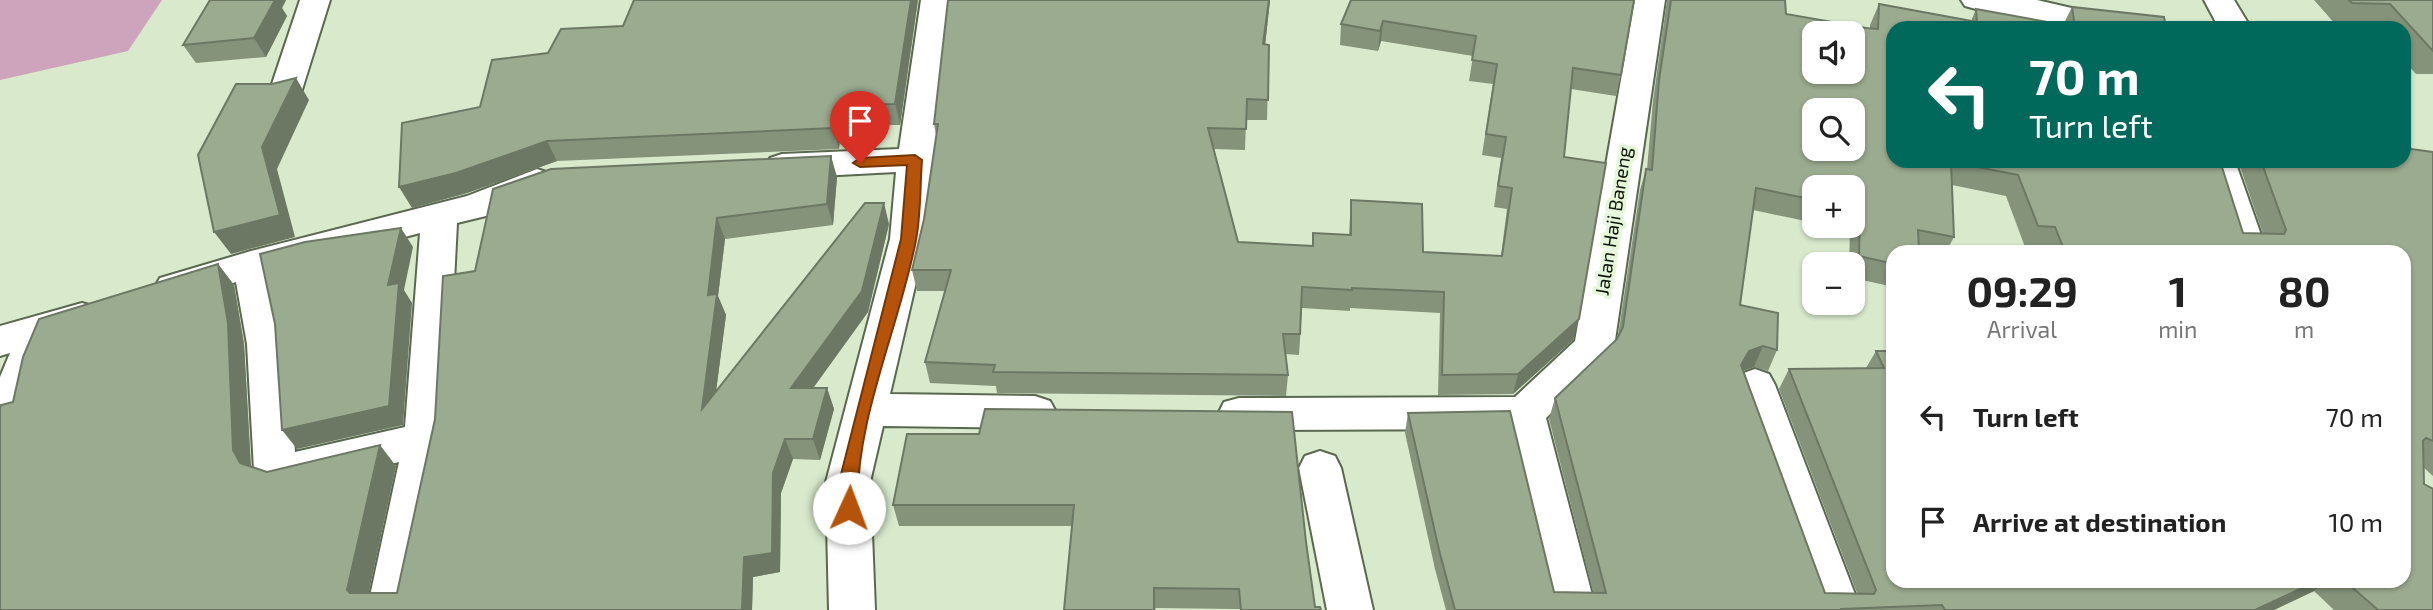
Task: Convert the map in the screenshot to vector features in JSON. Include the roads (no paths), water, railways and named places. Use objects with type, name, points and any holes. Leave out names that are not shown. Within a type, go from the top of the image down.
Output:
[{"type":"street","points":[[285,93],[314,0]]},
{"type":"street","points":[[852,610],[848,482],[863,410],[908,239],[915,160],[936,0]]},
{"type":"street","name":"Jalan Haji Baneng","points":[[1524,413],[1594,347],[1650,0]]},
{"type":"street","points":[[1976,0],[2036,9],[2087,21]]},
{"type":"street","points":[[2219,0],[2231,21]]},
{"type":"street","points":[[750,167],[915,160]]},
{"type":"street","points":[[2220,168],[2246,245]]},
{"type":"street","points":[[0,341],[40,331],[251,264],[500,198],[539,180],[570,176]]},
{"type":"street","points":[[390,610],[425,439],[437,289],[439,216]]},
{"type":"street","points":[[251,264],[267,344],[275,470],[284,472],[425,439]]},
{"type":"street","points":[[0,426],[40,331]]},
{"type":"street","points":[[1755,386],[1838,610]]},
{"type":"street","points":[[863,410],[1070,412]]},
{"type":"street","points":[[1207,414],[1524,413],[1573,610]]},
{"type":"street","points":[[1320,468],[1350,610]]}]
